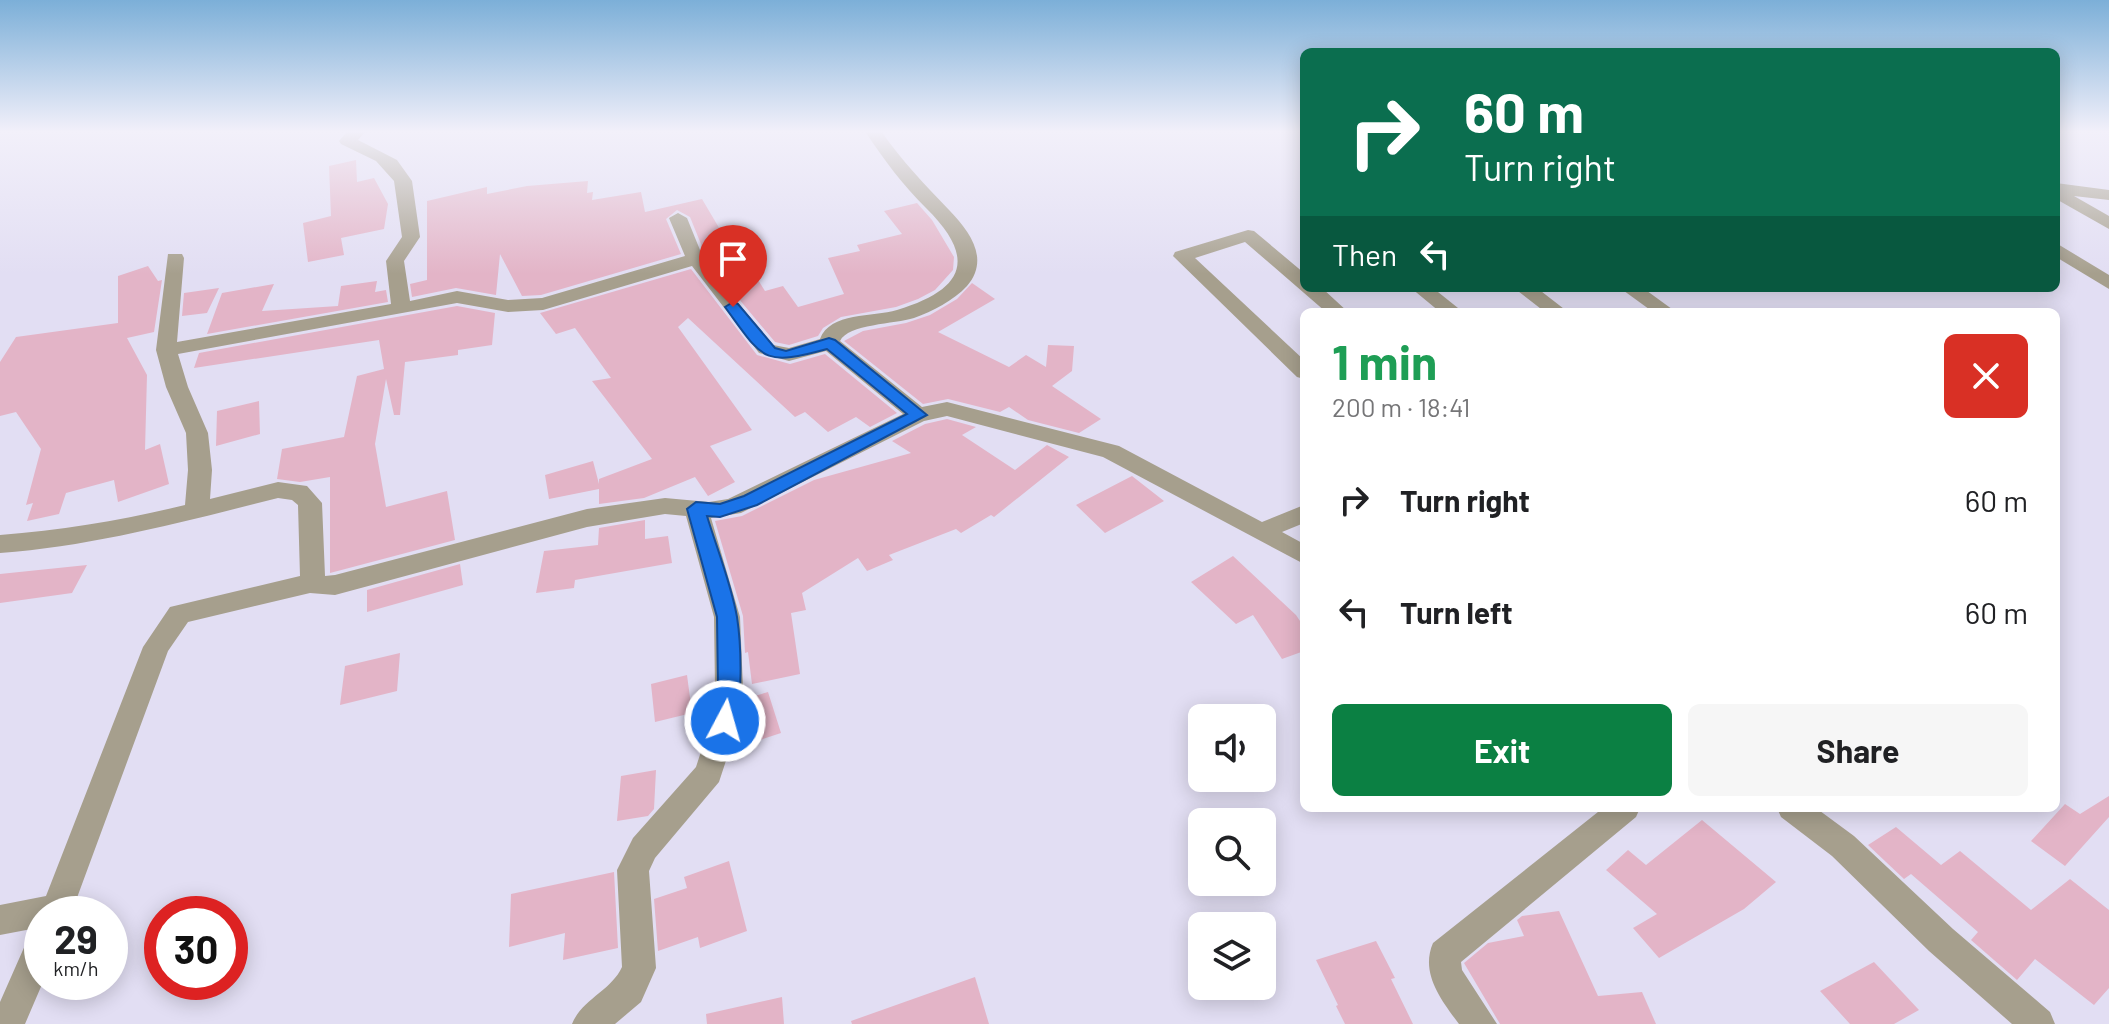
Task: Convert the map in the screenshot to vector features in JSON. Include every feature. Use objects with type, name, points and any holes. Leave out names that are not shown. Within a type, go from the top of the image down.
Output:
[{"type":"street","points":[[402,179],[408,199],[410,238],[395,261],[403,308]]},
{"type":"street","points":[[829,343],[831,335],[839,329],[899,316],[932,303],[958,285],[969,265],[969,255],[959,236],[909,179]]},
{"type":"street","points":[[2060,190],[2109,195]]},
{"type":"street","points":[[2060,193],[2109,224]]},
{"type":"street","points":[[678,218],[681,235],[696,259],[769,352],[786,355],[829,343]]},
{"type":"street","points":[[1300,280],[1248,235],[1182,256],[1300,368]]},
{"type":"street","points":[[2060,252],[2109,286]]},
{"type":"street","points":[[175,258],[166,350],[177,387],[197,433],[200,470],[197,508]]},
{"type":"street","points":[[166,350],[457,297],[508,306],[543,304],[696,259]]},
{"type":"street","points":[[2060,263],[2109,286]]},
{"type":"street","points":[[1315,292],[1333,308]]},
{"type":"street","points":[[1426,292],[1448,308]]},
{"type":"street","points":[[1530,292],[1552,308]]},
{"type":"street","points":[[1636,292],[1660,308]]},
{"type":"street","points":[[829,343],[918,415]]},
{"type":"street","points":[[62,896],[156,647],[179,614],[313,583],[318,586],[335,585],[587,518],[665,506],[720,510],[751,500],[918,415],[954,410],[1111,451],[1300,553]]},
{"type":"street","points":[[0,544],[52,540],[125,528],[197,508],[278,490],[293,490],[304,494],[310,503],[313,583]]},
{"type":"street","points":[[589,1024],[629,990],[637,977],[633,870],[644,848],[709,773],[725,721],[729,688],[727,617],[696,509]]},
{"type":"street","points":[[1261,532],[1300,515]]},
{"type":"street","points":[[1480,1024],[1448,975],[1443,964],[1445,954],[1620,812]]},
{"type":"street","points":[[1797,812],[1843,846],[1941,940],[2038,1024]]},
{"type":"street","points":[[0,920],[24,917]]},
{"type":"street","points":[[8,1024],[24,987]]},
{"type":"building","points":[[330,179],[357,179],[357,182],[374,179],[388,204],[384,229],[341,238],[344,255],[308,262],[303,223],[331,216]]},
{"type":"building","points":[[588,181],[587,193],[593,192],[592,200],[641,192],[645,212],[702,199],[728,243],[734,241],[765,291],[783,286],[798,307],[844,294],[828,258],[860,251],[857,245],[902,234],[884,211],[917,203],[932,220],[954,257],[953,270],[935,290],[918,299],[896,307],[841,317],[823,328],[818,336],[789,345],[775,342],[723,280],[703,249],[690,217],[677,210],[666,219],[681,254],[541,295],[522,296],[500,254],[496,295],[456,288],[412,297],[410,284],[427,280],[427,201],[487,187],[487,194],[527,186]]},
{"type":"building","points":[[148,266],[158,281],[162,280],[154,332],[127,338],[147,375],[145,450],[160,444],[169,484],[118,502],[114,480],[66,493],[59,514],[27,521],[33,503],[26,505],[41,449],[16,412],[0,416],[0,362],[16,337],[118,323],[118,276]]},
{"type":"building","points":[[691,269],[757,355],[790,364],[825,354],[897,413],[870,427],[856,417],[828,432],[805,412],[795,417],[688,318],[678,327],[752,430],[710,446],[735,482],[708,496],[695,477],[644,498],[599,504],[599,489],[549,499],[545,475],[593,461],[599,484],[599,479],[652,459],[592,381],[611,378],[575,328],[556,334],[540,313]]},
{"type":"building","points":[[377,281],[375,292],[386,290],[388,302],[207,334],[222,293],[274,284],[262,311],[338,306],[341,286]]},
{"type":"building","points":[[972,283],[995,299],[938,332],[1009,367],[1026,355],[1046,367],[1048,345],[1074,346],[1072,371],[1052,386],[1101,419],[1079,433],[1028,420],[1009,407],[1000,412],[948,399],[923,404],[844,341],[863,331],[930,315],[957,299]]},
{"type":"building","points":[[219,288],[207,313],[182,316],[184,293]]},
{"type":"building","points":[[457,306],[495,313],[492,345],[458,350],[458,355],[405,362],[400,415],[394,415],[386,379],[375,444],[386,507],[447,491],[455,540],[330,573],[330,477],[300,482],[277,479],[282,449],[344,437],[357,376],[384,369],[379,340],[194,368],[199,353]]},
{"type":"building","points":[[259,401],[260,434],[216,446],[217,411]]},
{"type":"building","points":[[947,419],[976,427],[962,435],[1015,470],[1047,445],[1069,457],[994,517],[991,515],[961,533],[956,529],[889,555],[893,560],[867,571],[858,558],[802,593],[806,610],[791,613],[800,674],[752,684],[748,652],[745,653],[743,616],[715,521],[742,516],[814,480],[911,453],[892,441],[925,424]]},
{"type":"building","points":[[1132,476],[1164,501],[1105,533],[1076,505]]},
{"type":"building","points":[[645,520],[645,539],[668,536],[672,563],[575,580],[574,588],[536,593],[544,551],[598,545],[599,528]]},
{"type":"building","points":[[1233,556],[1296,615],[1300,621],[1300,652],[1282,659],[1253,615],[1236,624],[1191,582]]},
{"type":"building","points":[[460,564],[463,585],[367,612],[367,590]]},
{"type":"building","points":[[87,565],[72,593],[0,603],[0,574]]},
{"type":"building","points":[[400,653],[397,691],[340,705],[345,666]]},
{"type":"building","points":[[687,675],[692,713],[655,722],[651,684]]},
{"type":"building","points":[[768,692],[781,733],[748,744],[742,721],[745,699]]},
{"type":"building","points":[[656,770],[654,809],[648,816],[617,821],[621,776]]},
{"type":"building","points":[[2109,796],[2109,817],[2065,866],[2031,841],[2065,804],[2080,814]]},
{"type":"building","points":[[1702,820],[1776,882],[1744,909],[1659,958],[1633,928],[1657,914],[1606,870],[1628,850],[1646,865]]},
{"type":"building","points":[[1896,827],[1941,865],[1960,851],[2031,910],[2070,879],[2109,910],[2109,988],[2094,1005],[2035,959],[2017,980],[1971,940],[1978,932],[1911,874],[1904,879],[1868,845]]},
{"type":"building","points":[[729,861],[747,931],[700,948],[698,937],[658,951],[654,899],[687,888],[684,877]]},
{"type":"building","points":[[614,872],[618,948],[563,960],[565,933],[509,947],[511,894]]},
{"type":"building","points":[[1559,911],[1598,996],[1642,992],[1656,1024],[1500,1024],[1464,963],[1488,943],[1524,936],[1517,920],[1522,916]]},
{"type":"building","points":[[1376,941],[1413,1024],[1345,1024],[1336,1006],[1316,960]]},
{"type":"building","points":[[1874,962],[1919,1010],[1894,1024],[1850,1024],[1820,991]]},
{"type":"building","points":[[975,977],[989,1024],[852,1024],[851,1021]]},
{"type":"building","points":[[782,997],[784,1024],[707,1024],[706,1014]]},
{"type":"route","points":[[725,721],[729,688],[727,617],[696,509],[720,510],[751,500],[918,415],[829,343],[786,355],[769,352],[733,307]]}]
